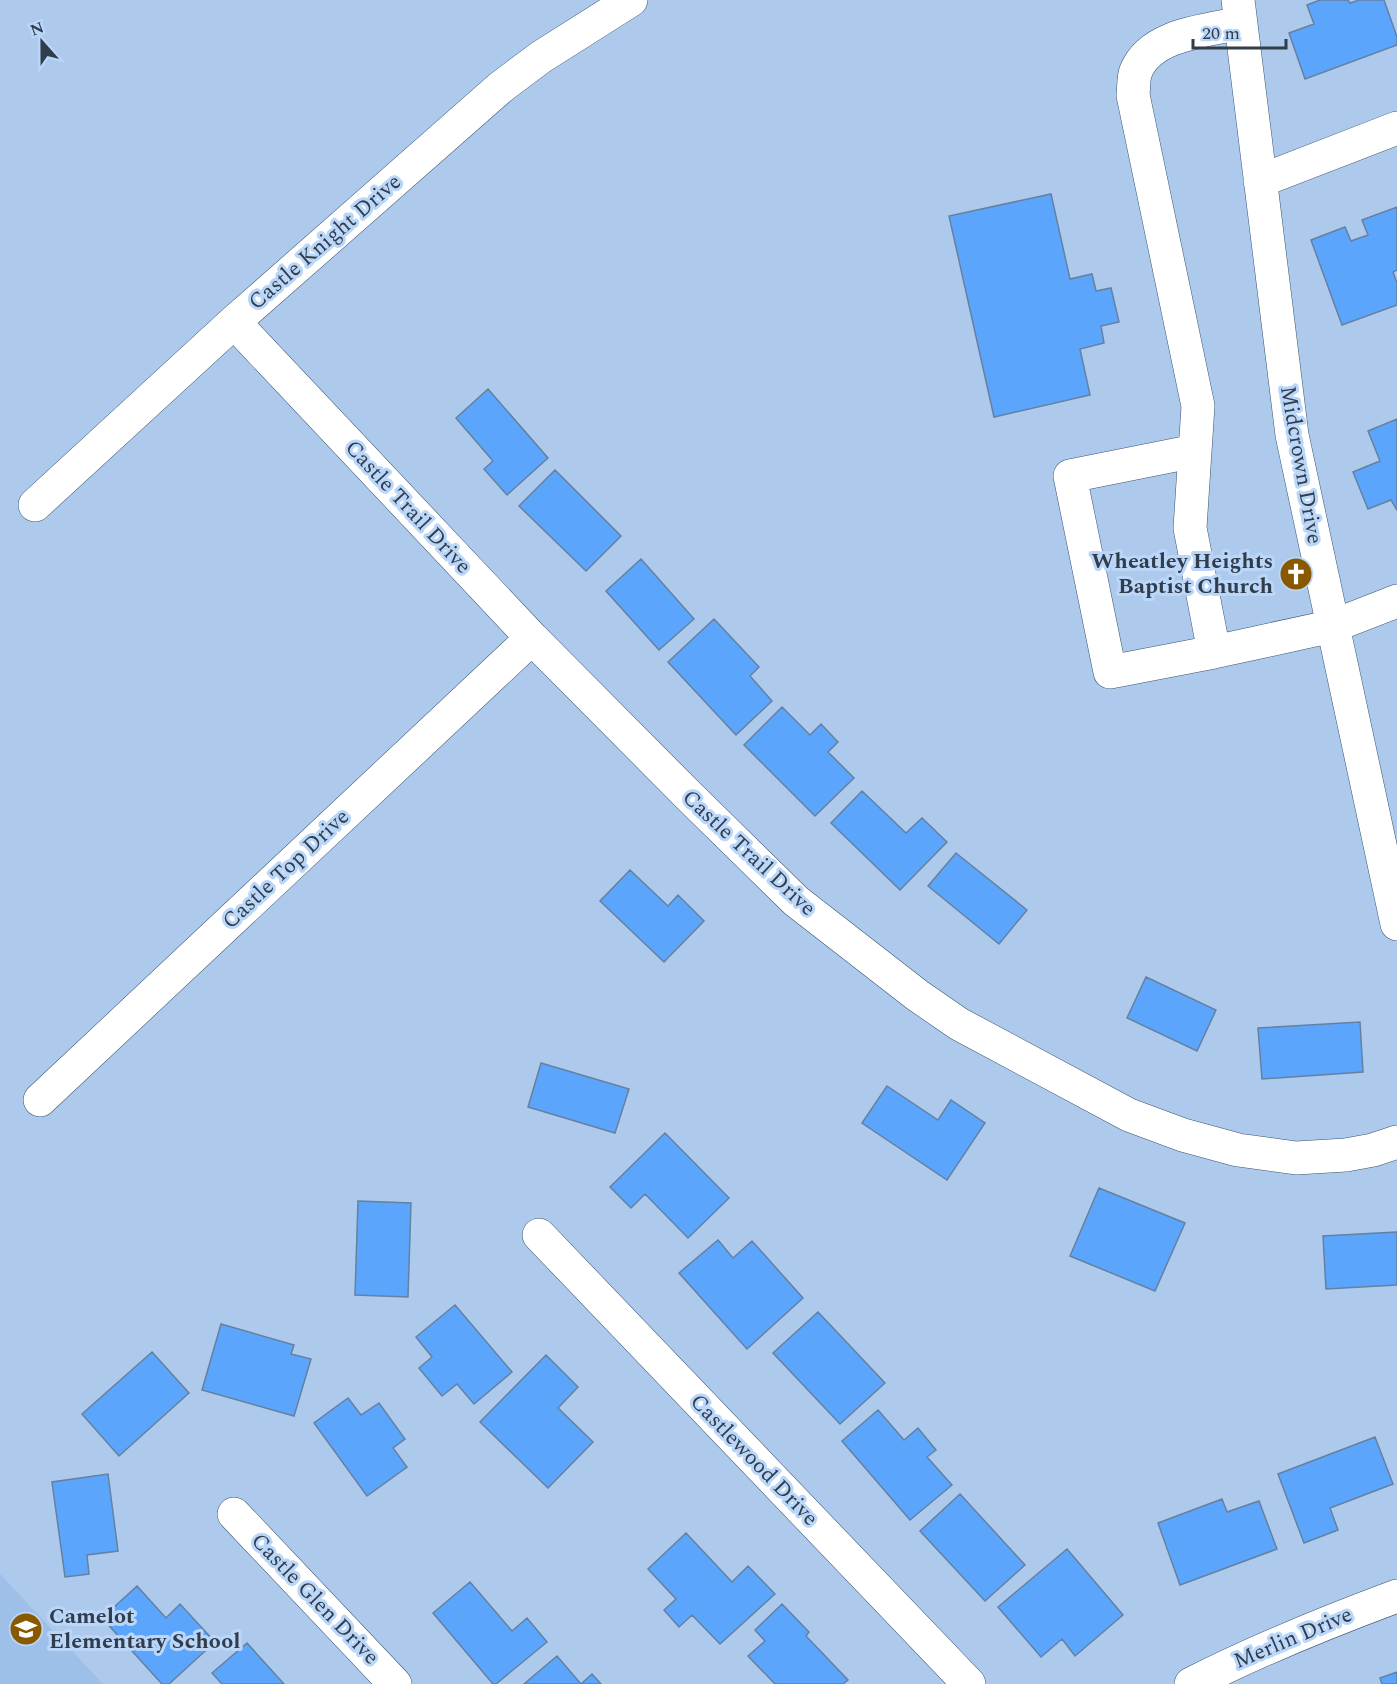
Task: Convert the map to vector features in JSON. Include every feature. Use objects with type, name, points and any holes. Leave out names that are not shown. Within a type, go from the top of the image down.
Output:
[{"type":"street","name":"Castle Knight Drive","points":[[36,505],[234,322],[501,87],[541,57],[631,0]]},
{"type":"street","name":"Midcrown Drive","points":[[1239,12],[1292,435],[1397,924]]},
{"type":"street","points":[[1214,652],[1190,528],[1197,406],[1133,95],[1135,72],[1144,57],[1180,36],[1239,12]]},
{"type":"street","points":[[1260,182],[1397,128]]},
{"type":"street","name":"Castle Trail Drive","points":[[234,322],[532,638],[796,901],[958,1024],[1129,1115],[1183,1135],[1238,1150],[1296,1158],[1346,1155],[1373,1150],[1397,1142]]},
{"type":"street","points":[[1195,452],[1070,476],[1110,672],[1333,626],[1397,601]]},
{"type":"street","name":"Castle Top Drive","points":[[40,1100],[532,638]]},
{"type":"street","name":"Castlewood Drive","points":[[539,1235],[969,1684]]},
{"type":"street","name":"Castle Glen Drive","points":[[234,1514],[396,1684]]},
{"type":"street","name":"Merlin Drive","points":[[1191,1684],[1232,1663],[1311,1629],[1397,1596]]},
{"type":"shaded area","name":"Camelot Elementary School","points":[[0,1574],[103,1684],[0,1684]]},
{"type":"building","points":[[1320,0],[1348,0],[1350,3],[1359,0],[1384,0],[1397,37],[1397,45],[1305,79],[1289,33],[1314,24],[1307,5]]},
{"type":"building","points":[[1051,194],[1070,279],[1092,274],[1096,291],[1111,288],[1119,322],[1101,326],[1104,343],[1080,349],[1090,395],[994,417],[949,216]]},
{"type":"building","points":[[1397,207],[1397,270],[1393,272],[1397,283],[1397,305],[1342,325],[1311,240],[1345,227],[1351,241],[1368,235],[1362,220]]},
{"type":"building","points":[[488,389],[548,458],[507,495],[484,469],[493,461],[456,418]]},
{"type":"building","points":[[1397,419],[1397,510],[1391,500],[1368,509],[1353,472],[1380,461],[1368,431]]},
{"type":"building","points":[[555,470],[621,536],[586,571],[519,506]]},
{"type":"building","points":[[641,559],[694,619],[659,650],[606,591]]},
{"type":"building","points":[[714,619],[759,667],[750,676],[772,701],[736,735],[668,662]]},
{"type":"building","points":[[782,707],[810,735],[821,724],[838,742],[828,752],[854,778],[815,816],[744,745]]},
{"type":"building","points":[[862,791],[906,833],[922,818],[947,842],[900,890],[831,823]]},
{"type":"building","points":[[956,853],[1027,910],[999,944],[928,886]]},
{"type":"building","points":[[630,870],[668,906],[678,895],[704,921],[664,962],[600,901]]},
{"type":"building","points":[[1146,977],[1216,1010],[1197,1051],[1127,1018]]},
{"type":"building","points":[[1360,1022],[1363,1072],[1262,1079],[1258,1028]]},
{"type":"building","points":[[541,1063],[629,1089],[615,1133],[528,1107]]},
{"type":"building","points":[[887,1086],[938,1120],[951,1100],[985,1123],[947,1180],[862,1123]]},
{"type":"building","points":[[665,1133],[729,1198],[688,1238],[645,1194],[631,1208],[610,1187]]},
{"type":"building","points":[[1099,1188],[1185,1223],[1155,1291],[1070,1256]]},
{"type":"building","points":[[358,1201],[411,1203],[408,1297],[355,1295]]},
{"type":"building","points":[[1397,1232],[1397,1285],[1326,1289],[1323,1236]]},
{"type":"building","points":[[718,1240],[733,1258],[752,1241],[803,1298],[747,1349],[679,1273]]},
{"type":"building","points":[[455,1305],[512,1372],[474,1404],[457,1384],[442,1396],[419,1368],[432,1357],[416,1337]]},
{"type":"building","points":[[818,1312],[885,1383],[840,1424],[773,1353]]},
{"type":"building","points":[[221,1324],[294,1345],[291,1354],[311,1359],[294,1416],[202,1390]]},
{"type":"building","points":[[152,1352],[189,1393],[119,1456],[82,1414]]},
{"type":"building","points":[[546,1355],[578,1387],[558,1408],[593,1442],[548,1488],[480,1422]]},
{"type":"building","points":[[348,1398],[361,1415],[379,1403],[405,1439],[393,1448],[407,1467],[367,1496],[314,1423]]},
{"type":"building","points":[[878,1410],[904,1440],[918,1428],[936,1450],[927,1457],[952,1485],[910,1520],[842,1441]]},
{"type":"building","points":[[1375,1437],[1393,1484],[1330,1508],[1338,1530],[1304,1543],[1278,1474]]},
{"type":"building","points":[[108,1474],[118,1551],[87,1555],[89,1574],[65,1577],[52,1482]]},
{"type":"building","points":[[960,1494],[1025,1565],[985,1601],[920,1531]]},
{"type":"building","points":[[1222,1499],[1227,1512],[1259,1501],[1277,1549],[1180,1585],[1158,1523]]},
{"type":"building","points":[[686,1533],[732,1582],[748,1566],[775,1594],[720,1644],[692,1615],[679,1627],[664,1610],[676,1599],[648,1569]]},
{"type":"building","points":[[1067,1549],[1123,1615],[1075,1656],[1062,1639],[1041,1657],[998,1607]]},
{"type":"building","points":[[470,1582],[512,1631],[527,1618],[547,1642],[496,1684],[493,1684],[433,1613]]},
{"type":"building","points":[[137,1586],[166,1618],[180,1604],[215,1642],[169,1684],[162,1684],[102,1618]]},
{"type":"building","points":[[782,1604],[809,1632],[806,1636],[848,1680],[843,1684],[775,1684],[748,1656],[765,1641],[755,1630]]},
{"type":"building","points":[[247,1643],[284,1684],[222,1684],[212,1673]]},
{"type":"building","points":[[557,1656],[581,1684],[524,1684]]},
{"type":"building","points":[[1397,1672],[1397,1684],[1382,1684],[1380,1678]]},
{"type":"building","points":[[592,1674],[601,1684],[581,1684]]},
{"type":"place","name":"Wheatley Heights Baptist Church","points":[[1296,574]]},
{"type":"place","name":"Camelot Elementary School","points":[[26,1629]]}]
